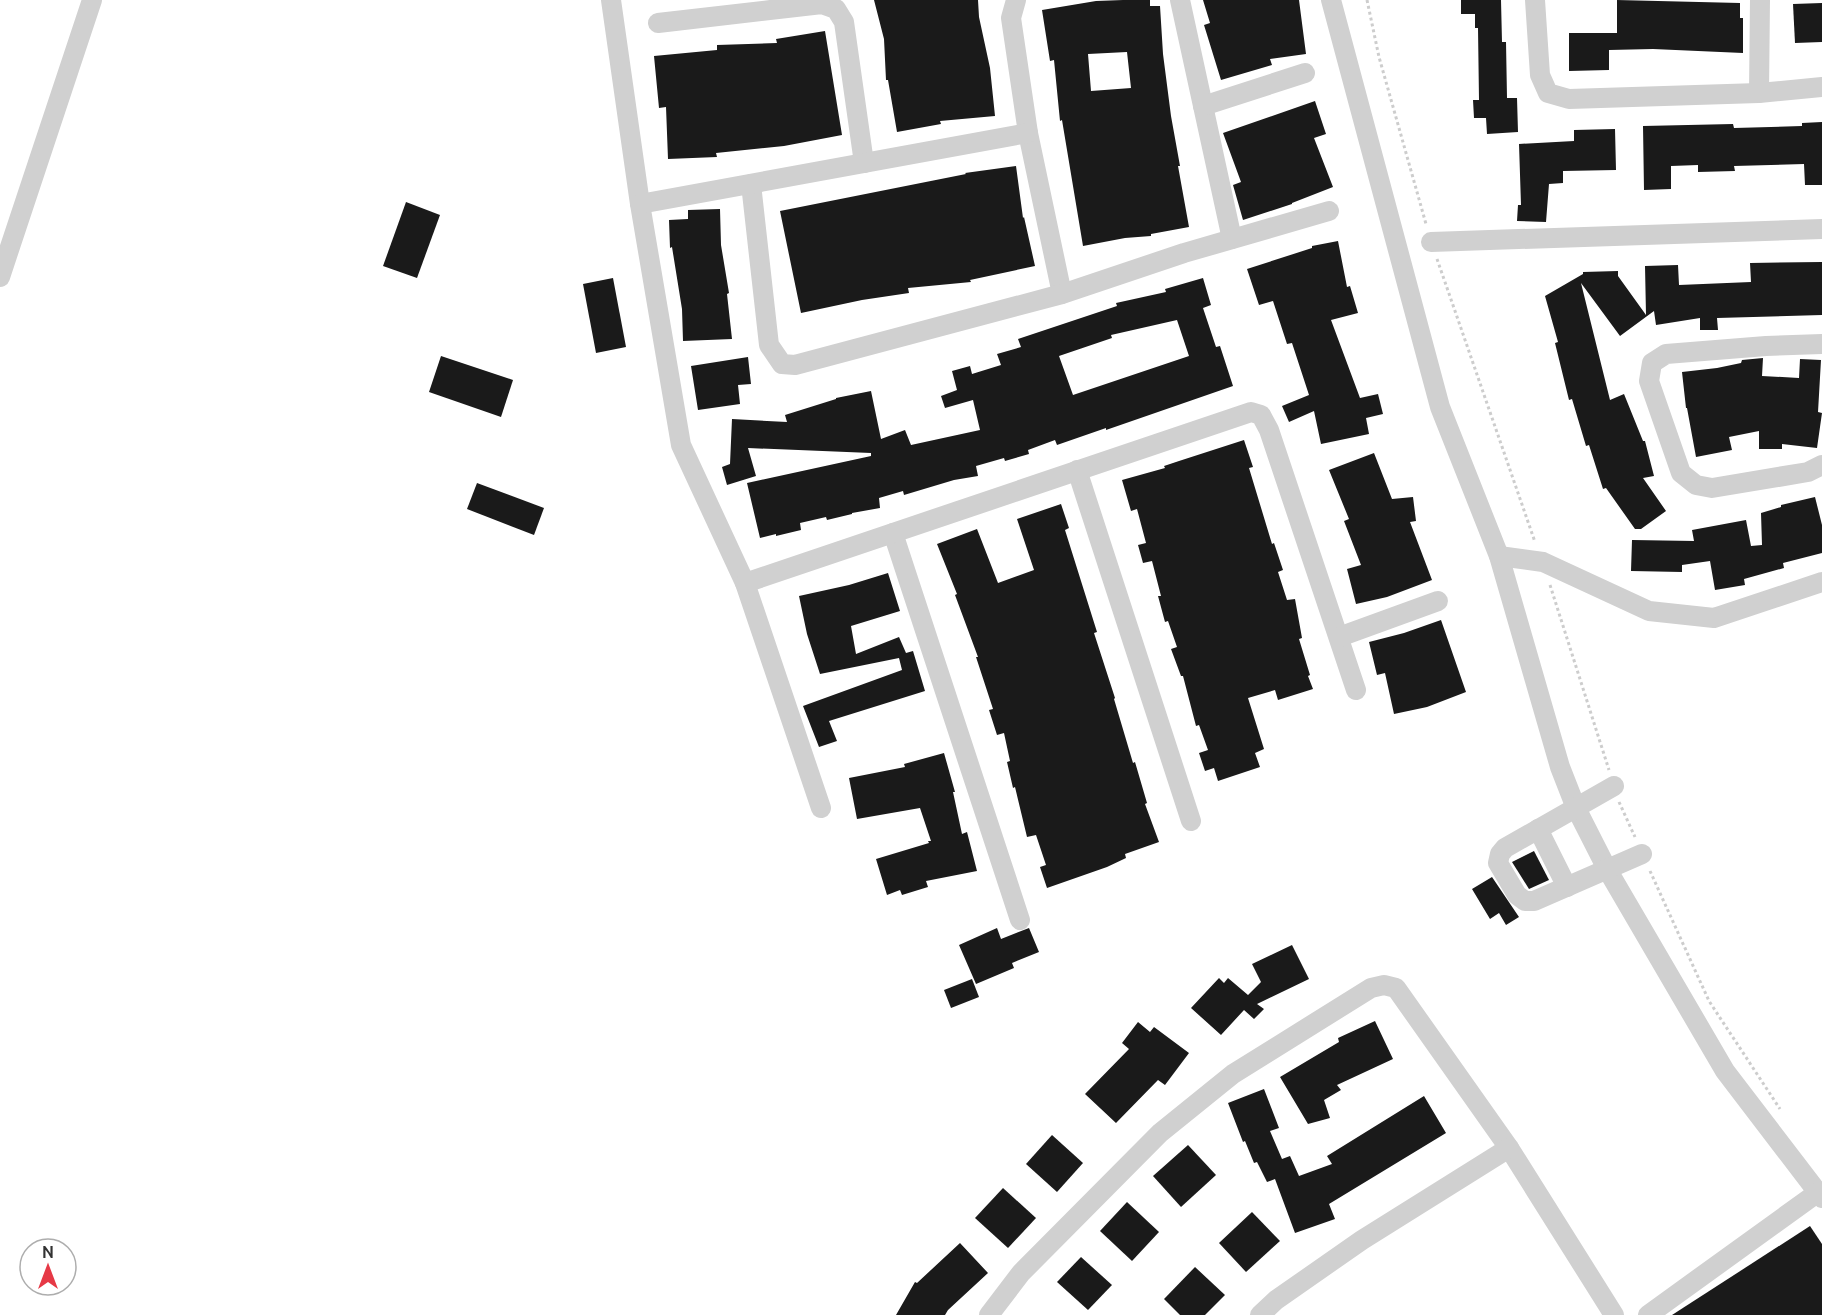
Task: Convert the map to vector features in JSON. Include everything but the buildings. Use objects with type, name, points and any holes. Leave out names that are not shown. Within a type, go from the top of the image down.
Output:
[{"type":"street","points":[[0,277],[92,0]]},
{"type":"street","points":[[611,0],[640,204],[681,445],[745,582],[821,808]]},
{"type":"street","points":[[1016,0],[1011,18],[1028,133],[1062,294]]},
{"type":"street","points":[[1180,0],[1232,239]]},
{"type":"street","points":[[1331,0],[1440,407],[1499,556],[1560,767],[1576,808],[1607,869],[1725,1071],[1820,1195],[1648,1315]]},
{"type":"street","points":[[1535,0],[1540,75],[1548,93],[1569,99],[1759,93],[1822,87]]},
{"type":"street","points":[[1759,93],[1760,0]]},
{"type":"street","points":[[658,23],[822,3],[836,9],[844,22],[864,163]]},
{"type":"street","points":[[1203,106],[1305,73]]},
{"type":"street","points":[[640,204],[1028,133]]},
{"type":"street","points":[[751,184],[769,345],[782,364],[795,365],[1062,294],[1184,253],[1329,211]]},
{"type":"street","points":[[1431,243],[1822,228]]},
{"type":"street","points":[[1822,344],[1666,354],[1652,363],[1649,381],[1681,473],[1696,485],[1712,488],[1808,472],[1822,465]]},
{"type":"street","points":[[745,582],[1251,412],[1262,415],[1269,430],[1356,690]]},
{"type":"street","points":[[1077,470],[1191,821]]},
{"type":"street","points":[[893,533],[1020,920]]},
{"type":"street","points":[[1499,556],[1542,562],[1649,611],[1714,618],[1822,582]]},
{"type":"street","points":[[1339,637],[1438,601]]},
{"type":"street","points":[[1614,786],[1505,848],[1500,854],[1498,863],[1517,895],[1525,901],[1534,901],[1642,854]]},
{"type":"street","points":[[1538,829],[1567,886]]},
{"type":"street","points":[[989,1315],[1021,1273],[1160,1133],[1233,1074],[1371,988],[1383,985],[1396,988],[1509,1148],[1614,1315]]},
{"type":"street","points":[[1260,1315],[1281,1307],[1362,1240],[1509,1148]]},
{"type":"path","points":[[1367,0],[1379,57],[1431,243],[1561,615],[1620,804],[1709,1001],[1783,1113]]}]
